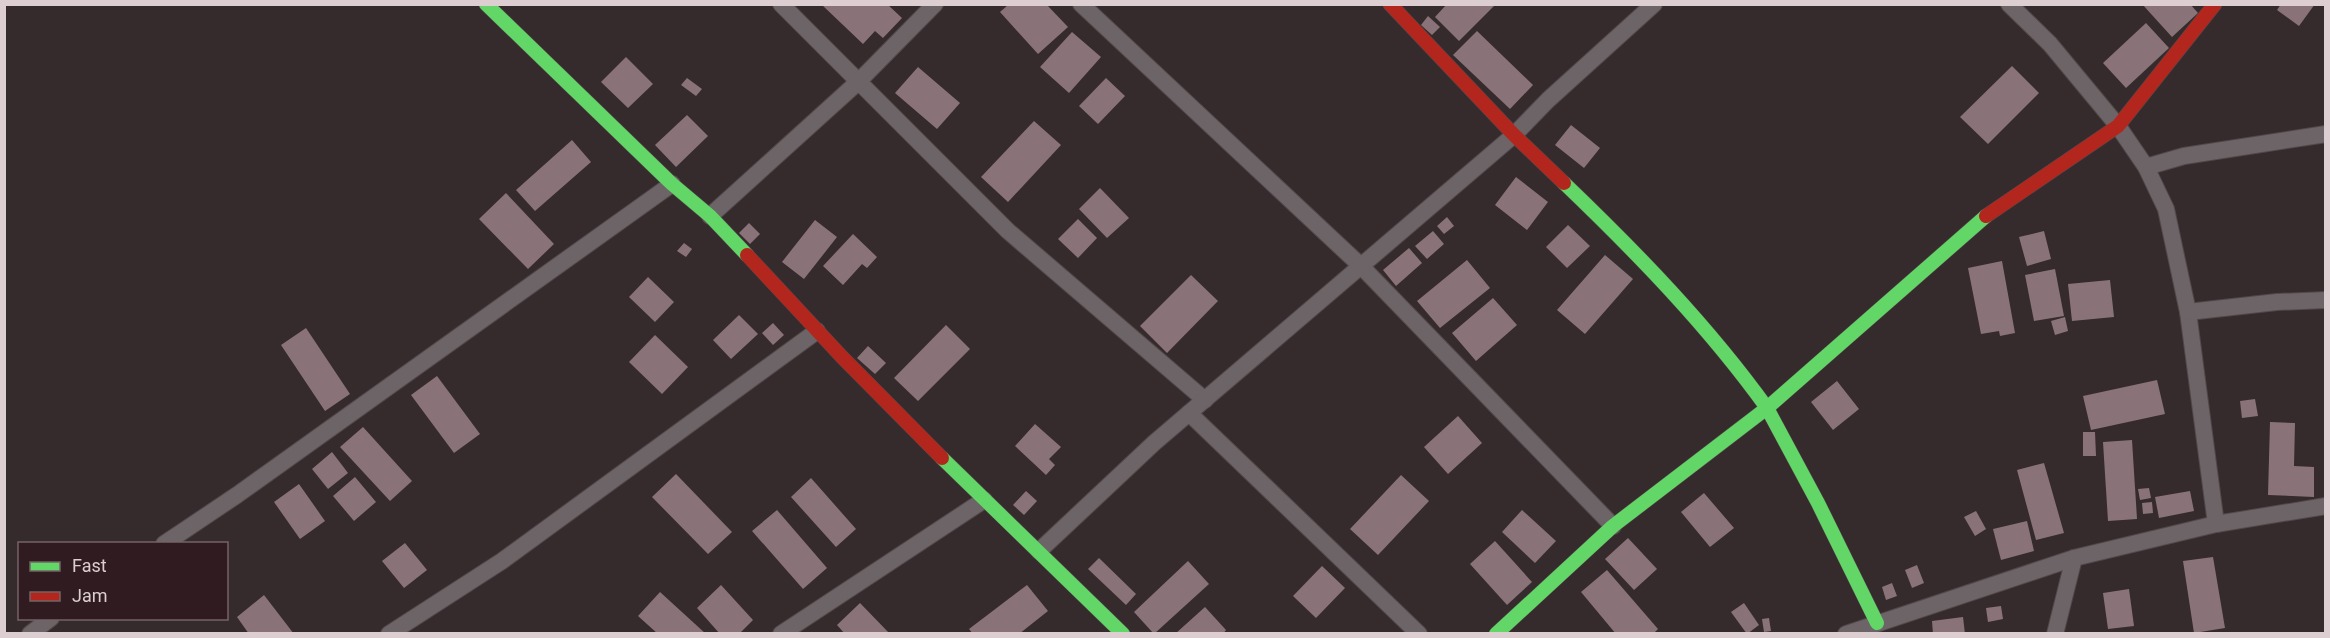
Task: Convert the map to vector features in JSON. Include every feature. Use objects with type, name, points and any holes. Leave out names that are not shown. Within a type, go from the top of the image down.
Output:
[{"type":"street","points":[[486,4],[672,184],[710,216],[817,331],[984,500],[1123,633]]},
{"type":"street","points":[[781,4],[1008,231],[1205,400]]},
{"type":"street","points":[[710,216],[858,82],[935,4]]},
{"type":"street","points":[[1081,4],[1361,266],[1613,526]]},
{"type":"street","points":[[1389,4],[1514,135],[1622,238],[1734,362],[1767,408],[1818,502],[1877,623]]},
{"type":"street","points":[[1039,551],[1189,413],[1514,135],[1548,100],[1654,4]]},
{"type":"street","points":[[2009,4],[2050,44],[2118,126],[2146,167],[2166,209],[2188,312],[2216,524]]},
{"type":"street","points":[[1496,633],[1613,526],[1767,408],[1978,221],[2118,126],[2215,4]]},
{"type":"street","points":[[2146,167],[2184,156],[2325,134]]},
{"type":"street","points":[[166,542],[237,495],[672,184]]},
{"type":"street","points":[[2188,312],[2277,302],[2325,300]]},
{"type":"street","points":[[388,633],[502,561],[817,331]]},
{"type":"street","points":[[1189,413],[1419,633]]},
{"type":"street","points":[[781,633],[984,500]]},
{"type":"street","points":[[1846,633],[2074,558],[2216,524],[2325,506]]},
{"type":"street","points":[[2055,633],[2074,558]]},
{"type":"street","points":[[30,633],[48,620]]},
{"type":"building","points":[[821,4],[887,4],[902,18],[883,38],[875,31],[863,44]]},
{"type":"building","points":[[1447,4],[1496,4],[1459,41],[1435,17]]},
{"type":"building","points":[[2142,4],[2190,4],[2198,13],[2172,37]]},
{"type":"building","points":[[2281,4],[2315,4],[2299,26],[2277,10]]},
{"type":"building","points":[[1008,5],[1047,5],[1068,27],[1038,54],[1000,12]]},
{"type":"building","points":[[1428,16],[1440,27],[1432,35],[1421,25]]},
{"type":"building","points":[[2146,23],[2169,48],[2126,88],[2103,63]]},
{"type":"building","points":[[1477,31],[1533,85],[1510,109],[1453,55]]},
{"type":"building","points":[[1072,32],[1101,57],[1069,93],[1040,67]]},
{"type":"building","points":[[626,57],[653,84],[628,108],[601,82]]},
{"type":"building","points":[[2012,66],[2039,93],[1988,144],[1960,117]]},
{"type":"building","points":[[918,67],[960,103],[937,129],[895,93]]},
{"type":"building","points":[[687,78],[702,89],[696,96],[681,85]]},
{"type":"building","points":[[1106,78],[1125,96],[1098,124],[1079,106]]},
{"type":"building","points":[[687,115],[708,136],[676,167],[655,145]]},
{"type":"building","points":[[1034,121],[1061,145],[1008,202],[981,177]]},
{"type":"building","points":[[1571,125],[1600,148],[1584,168],[1555,145]]},
{"type":"building","points":[[572,140],[591,162],[535,211],[516,190]]},
{"type":"building","points":[[1516,177],[1548,202],[1527,230],[1495,205]]},
{"type":"building","points":[[1100,188],[1129,218],[1107,238],[1079,209]]},
{"type":"building","points":[[506,193],[554,244],[528,269],[479,219]]},
{"type":"building","points":[[1447,217],[1454,226],[1444,234],[1437,226]]},
{"type":"building","points":[[1078,219],[1097,238],[1078,258],[1058,239]]},
{"type":"building","points":[[815,220],[837,237],[804,279],[782,262]]},
{"type":"building","points":[[749,223],[760,234],[750,244],[739,233]]},
{"type":"building","points":[[1568,225],[1590,246],[1567,268],[1546,247]]},
{"type":"building","points":[[1433,231],[1444,244],[1427,259],[1415,246]]},
{"type":"building","points":[[2044,231],[2051,259],[2027,266],[2019,237]]},
{"type":"building","points":[[853,234],[877,257],[867,268],[862,264],[843,285],[823,266]]},
{"type":"building","points":[[684,243],[692,249],[686,257],[677,251]]},
{"type":"building","points":[[1409,248],[1422,263],[1396,286],[1383,270]]},
{"type":"building","points":[[1605,255],[1633,279],[1585,334],[1557,310]]},
{"type":"building","points":[[1467,260],[1490,288],[1440,328],[1417,301]]},
{"type":"building","points":[[2002,261],[2015,333],[2000,336],[1999,331],[1981,334],[1968,268]]},
{"type":"building","points":[[2055,269],[2064,316],[2034,321],[2025,275]]},
{"type":"building","points":[[1191,275],[1218,301],[1167,353],[1140,326]]},
{"type":"building","points":[[648,277],[674,302],[655,322],[629,297]]},
{"type":"building","points":[[2110,280],[2114,317],[2072,321],[2068,284]]},
{"type":"building","points":[[1493,298],[1517,325],[1476,361],[1452,333]]},
{"type":"building","points":[[739,315],[758,334],[731,359],[713,340]]},
{"type":"building","points":[[2065,317],[2068,331],[2055,335],[2051,321]]},
{"type":"building","points":[[773,323],[784,335],[773,345],[762,333]]},
{"type":"building","points":[[946,325],[970,349],[918,401],[894,378]]},
{"type":"building","points":[[306,328],[350,394],[325,411],[281,345]]},
{"type":"building","points":[[655,335],[688,367],[662,394],[629,362]]},
{"type":"building","points":[[868,346],[886,363],[875,374],[857,358]]},
{"type":"building","points":[[437,376],[480,434],[454,453],[411,395]]},
{"type":"building","points":[[2157,380],[2165,414],[2091,430],[2083,396]]},
{"type":"building","points":[[1837,381],[1859,409],[1833,430],[1811,402]]},
{"type":"building","points":[[2255,399],[2258,416],[2242,418],[2240,401]]},
{"type":"building","points":[[1458,416],[1482,443],[1448,474],[1424,447]]},
{"type":"building","points":[[2270,422],[2295,423],[2294,466],[2314,467],[2314,497],[2268,495]]},
{"type":"building","points":[[1035,424],[1061,447],[1049,459],[1055,465],[1046,475],[1015,446]]},
{"type":"building","points":[[363,427],[412,481],[390,501],[340,447]]},
{"type":"building","points":[[2083,432],[2095,432],[2096,456],[2083,456]]},
{"type":"building","points":[[2132,440],[2137,519],[2108,521],[2103,442]]},
{"type":"building","points":[[332,452],[348,473],[328,489],[312,469]]},
{"type":"building","points":[[2044,463],[2064,533],[2036,540],[2017,470]]},
{"type":"building","points":[[676,474],[732,532],[708,554],[652,497]]},
{"type":"building","points":[[1401,475],[1429,501],[1378,555],[1350,529]]},
{"type":"building","points":[[355,477],[376,502],[354,521],[333,496]]},
{"type":"building","points":[[811,478],[856,529],[836,547],[791,497]]},
{"type":"building","points":[[299,484],[325,521],[300,539],[274,502]]},
{"type":"building","points":[[2149,488],[2151,498],[2140,500],[2138,489]]},
{"type":"building","points":[[1026,491],[1037,501],[1024,515],[1013,505]]},
{"type":"building","points":[[2190,491],[2194,511],[2159,518],[2155,497]]},
{"type":"building","points":[[1704,493],[1734,528],[1710,547],[1681,512]]},
{"type":"building","points":[[2152,502],[2153,513],[2143,514],[2142,503]]},
{"type":"building","points":[[777,510],[827,568],[803,589],[752,531]]},
{"type":"building","points":[[1522,510],[1556,541],[1535,563],[1502,532]]},
{"type":"building","points":[[1976,511],[1986,529],[1975,536],[1964,517]]},
{"type":"building","points":[[2027,521],[2034,551],[2001,560],[1993,529]]},
{"type":"building","points":[[1628,538],[1657,569],[1634,590],[1605,559]]},
{"type":"building","points":[[1495,541],[1532,582],[1507,605],[1470,564]]},
{"type":"building","points":[[405,543],[427,570],[404,588],[382,561]]},
{"type":"building","points":[[2213,557],[2225,628],[2194,633],[2183,561]]},
{"type":"building","points":[[1099,558],[1136,594],[1126,605],[1088,569]]},
{"type":"building","points":[[1188,561],[1209,584],[1154,634],[1134,612]]},
{"type":"building","points":[[1917,565],[1924,583],[1912,588],[1905,570]]},
{"type":"building","points":[[1322,566],[1345,588],[1316,618],[1293,596]]},
{"type":"building","points":[[1607,570],[1658,629],[1653,634],[1616,634],[1581,592]]},
{"type":"building","points":[[1892,583],[1897,596],[1886,600],[1882,587]]},
{"type":"building","points":[[721,585],[753,620],[739,634],[720,634],[697,608]]},
{"type":"building","points":[[1027,585],[1048,611],[1019,634],[973,634],[969,629]]},
{"type":"building","points":[[2129,589],[2134,626],[2108,629],[2103,593]]},
{"type":"building","points":[[660,592],[706,634],[658,634],[638,616]]},
{"type":"building","points":[[264,595],[294,634],[249,634],[237,617]]},
{"type":"building","points":[[860,603],[890,634],[845,634],[837,625]]},
{"type":"building","points":[[1744,603],[1759,625],[1747,634],[1731,612]]},
{"type":"building","points":[[2001,606],[2003,619],[1988,622],[1986,608]]},
{"type":"building","points":[[1205,607],[1226,630],[1223,634],[1175,634]]},
{"type":"building","points":[[1963,617],[1965,634],[1933,634],[1932,621]]},
{"type":"building","points":[[1769,618],[1771,631],[1764,632],[1762,619]]},
{"type":"traffic: fast","points":[[486,4],[672,184],[710,216],[747,255]]},
{"type":"traffic: fast","points":[[1496,634],[1613,526],[1767,408],[1721,348],[1671,291],[1564,183]]},
{"type":"traffic: fast","points":[[1877,623],[1818,503],[1767,408],[1986,216]]},
{"type":"traffic: fast","points":[[942,458],[1123,634]]},
{"type":"traffic: jam","points":[[1390,4],[1514,135],[1564,183]]},
{"type":"traffic: jam","points":[[1986,216],[2118,126],[2215,4]]},
{"type":"traffic: jam","points":[[747,255],[842,357],[942,458]]}]
